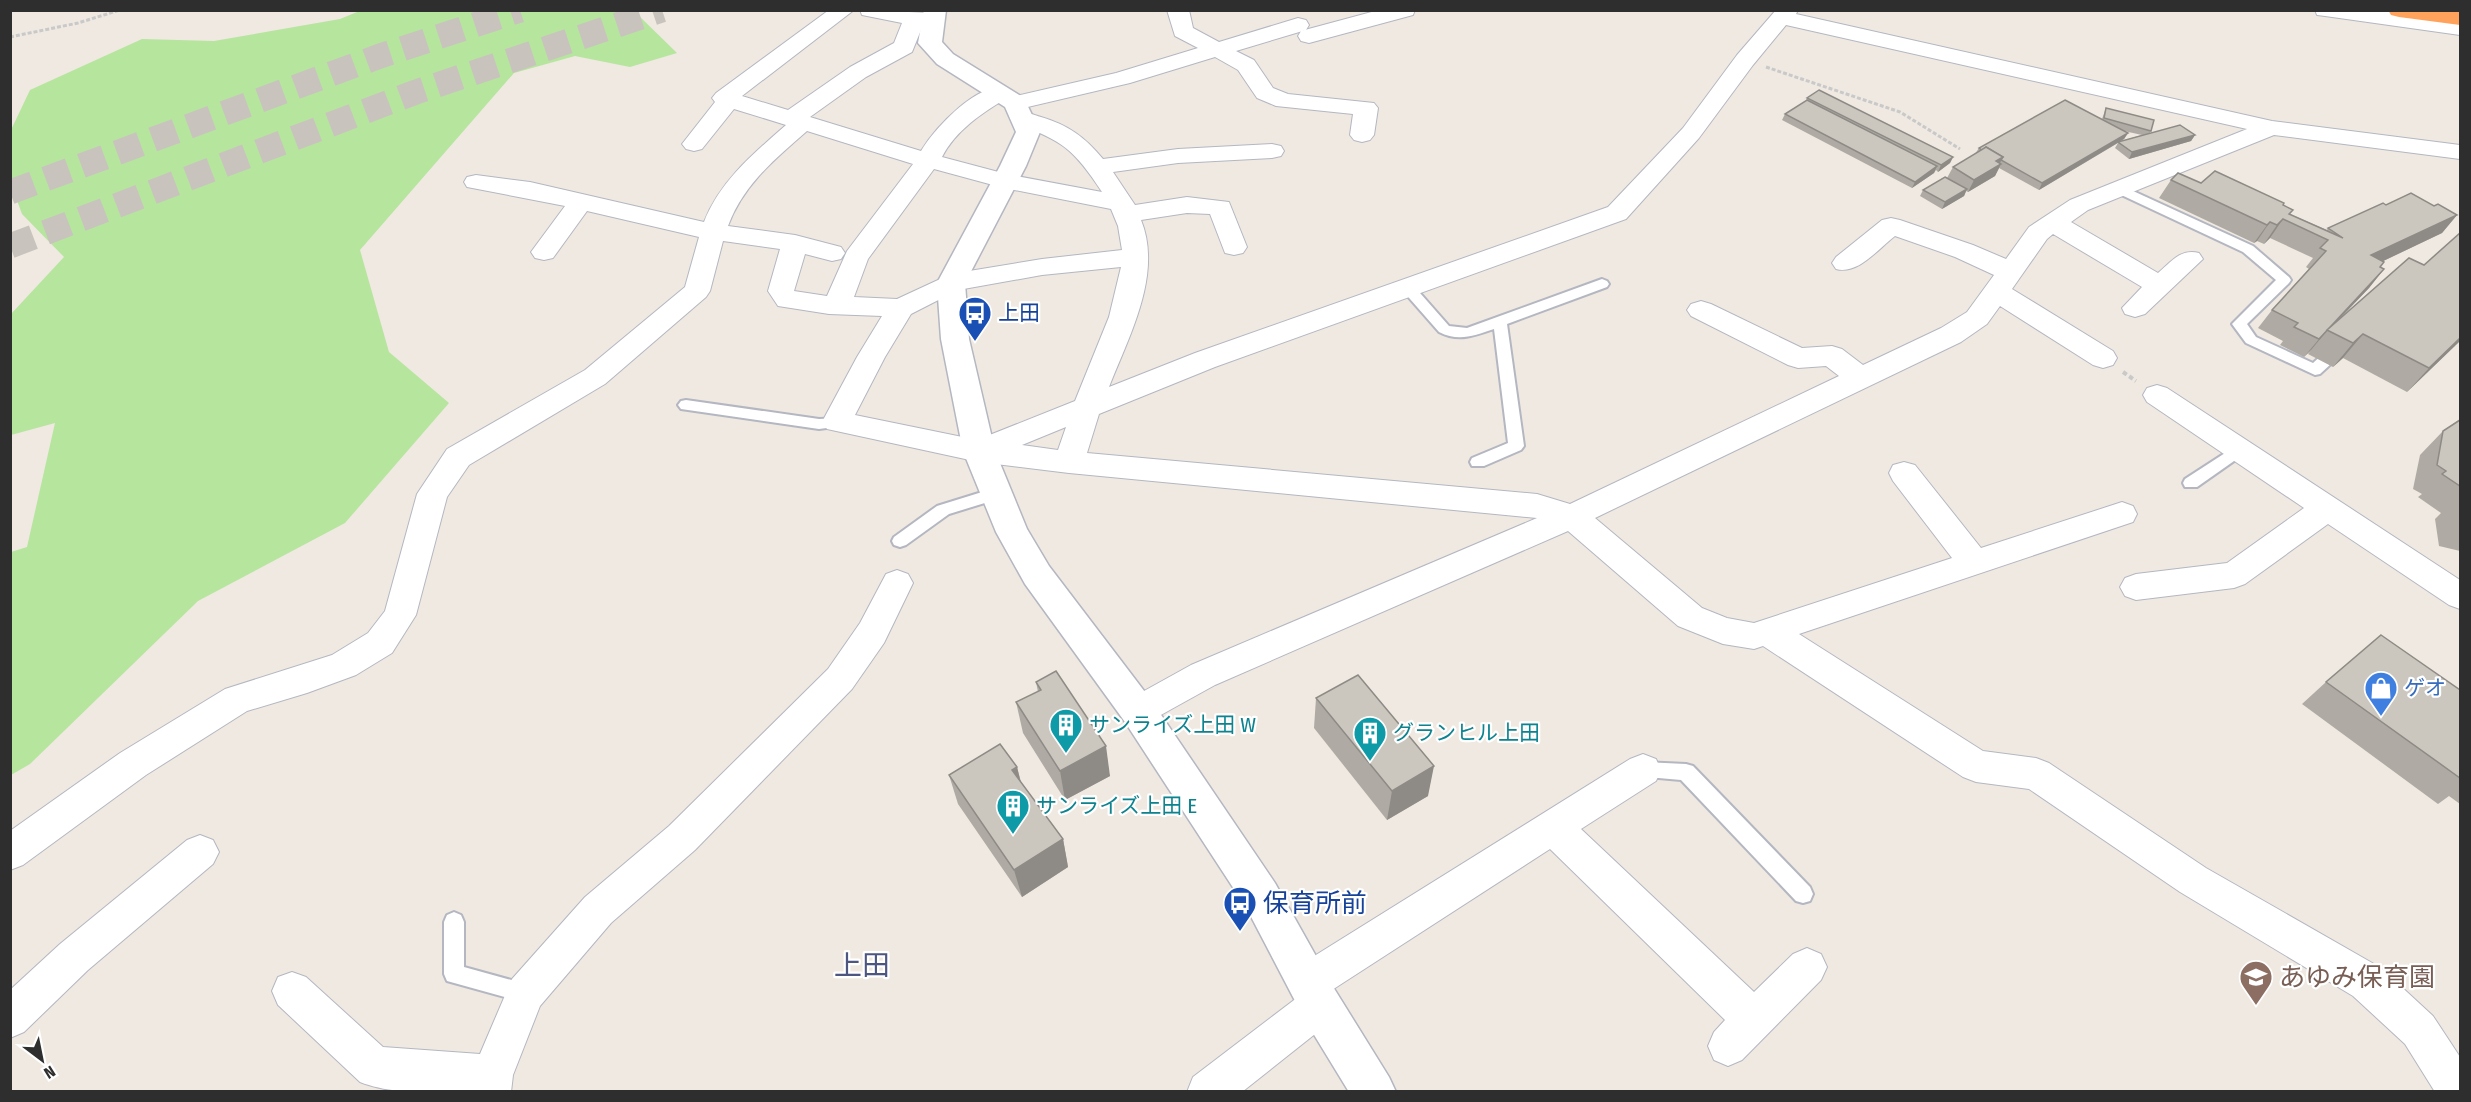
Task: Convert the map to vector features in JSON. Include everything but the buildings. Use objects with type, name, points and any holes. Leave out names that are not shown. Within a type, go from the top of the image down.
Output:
[{"type":"highway","points":[[2399,10],[2460,18]]},
{"type":"street","points":[[844,10],[724,98],[928,161],[1125,209],[1187,205],[1220,207],[1234,247]]},
{"type":"street","points":[[870,10],[928,16]]},
{"type":"street","points":[[1178,10],[1183,31],[1246,65],[1265,93],[1284,101],[1366,108],[1362,135]]},
{"type":"street","points":[[837,305],[856,257],[928,161],[934,146],[965,113],[1012,105],[1122,78],[1215,49],[1302,29],[1405,10]]},
{"type":"street","points":[[2338,12],[2460,28]]},
{"type":"street","points":[[979,451],[1205,360],[1617,213],[1690,133],[1745,60],[1785,14],[2272,128],[2460,152]]},
{"type":"street","points":[[928,16],[930,43],[945,59],[1012,105],[1059,130],[1097,167],[1131,222],[1136,257],[1130,299],[1086,409],[1069,462]]},
{"type":"street","points":[[10,853],[133,764],[237,699],[307,679],[344,665],[380,643],[400,615],[432,494],[458,457],[595,377],[698,291],[713,232],[721,211],[749,170],[797,120],[858,72],[904,47],[928,16]]},
{"type":"street","points":[[694,144],[729,100]]},
{"type":"street","points":[[1012,105],[1028,132],[951,283],[955,339],[979,451],[1012,532],[1037,575],[1138,711],[1261,896],[1374,1092]]},
{"type":"street","points":[[1138,711],[1203,675],[1572,516],[1951,335],[1977,318],[2038,233],[2079,205],[2272,128]]},
{"type":"street","points":[[1097,167],[1178,156],[1272,155]]},
{"type":"street","points":[[476,182],[530,190],[713,232],[795,243],[832,252]]},
{"type":"street","points":[[544,252],[581,201]]},
{"type":"street","points":[[2053,223],[2159,286]]},
{"type":"street","points":[[1845,263],[1892,226],[1964,251],[2103,358]]},
{"type":"street","points":[[795,243],[781,291],[787,300],[901,308],[951,283],[1042,267],[1136,257]]},
{"type":"street","points":[[2135,308],[2190,259]]},
{"type":"street","points":[[901,308],[871,357],[837,422],[979,451],[1069,462],[1537,506],[1572,516],[1690,617],[1723,631],[1754,636],[2122,514]]},
{"type":"street","points":[[1701,310],[1798,358],[1832,356],[1860,378]]},
{"type":"street","points":[[2157,395],[2460,596]]},
{"type":"street","points":[[1904,473],[1974,563]]},
{"type":"street","points":[[2136,587],[2234,575],[2327,508]]},
{"type":"street","points":[[292,991],[375,1067],[491,1083],[526,993],[598,910],[682,838],[840,679],[872,633],[897,583]]},
{"type":"street","points":[[1767,632],[1976,766],[2036,774],[2193,880],[2367,982],[2419,1030],[2451,1079],[2460,1087]]},
{"type":"street","points":[[1208,1092],[1315,993],[1554,828],[1643,770]]},
{"type":"street","points":[[1554,828],[1740,1033],[1807,966]]},
{"type":"street","points":[[10,1018],[74,957],[200,852]]},
{"type":"lane","points":[[2121,189],[2248,249],[2284,280],[2239,324],[2251,340],[2315,370],[2348,339]]},
{"type":"lane","points":[[1408,288],[1444,329],[1452,333],[1468,333],[1602,284]]},
{"type":"lane","points":[[1478,462],[1516,446],[1500,322]]},
{"type":"lane","points":[[686,405],[819,424],[837,422]]},
{"type":"lane","points":[[2191,483],[2239,450]]},
{"type":"lane","points":[[900,541],[943,510],[996,494]]},
{"type":"lane","points":[[1643,770],[1686,772],[1803,894]]},
{"type":"lane","points":[[454,922],[454,974],[526,993]]},
{"type":"path","points":[[10,38],[78,23],[120,10]]},
{"type":"path","points":[[1745,60],[1900,112],[1960,149]]},
{"type":"path","points":[[2103,358],[2157,395]]},
{"type":"green space","points":[[362,10],[634,11],[677,53],[630,67],[575,56],[514,73],[360,250],[389,352],[449,403],[345,523],[198,601],[30,764],[11,775],[11,552],[27,547],[55,423],[11,435],[11,314],[64,257],[22,214],[11,184],[11,130],[30,90],[142,39],[214,41],[340,19]]},
{"type":"tunnel","points":[[10,192],[380,56],[520,10]]},
{"type":"tunnel","points":[[10,246],[416,92],[662,10]]},
{"type":"place","name":"上田","points":[[975,342]]},
{"type":"place","name":"ゲオ","points":[[2381,717]]},
{"type":"place","name":"サンライズ上田 W","points":[[1066,754]]},
{"type":"place","name":"グランヒル上田","points":[[1370,762]]},
{"type":"place","name":"サンライズ上田 E","points":[[1013,835]]},
{"type":"place","name":"保育所前","points":[[1240,932]]},
{"type":"place","name":"あゆみ保育園","points":[[2256,1006]]},
{"type":"district","name":"上田","points":[[862,965]]}]
